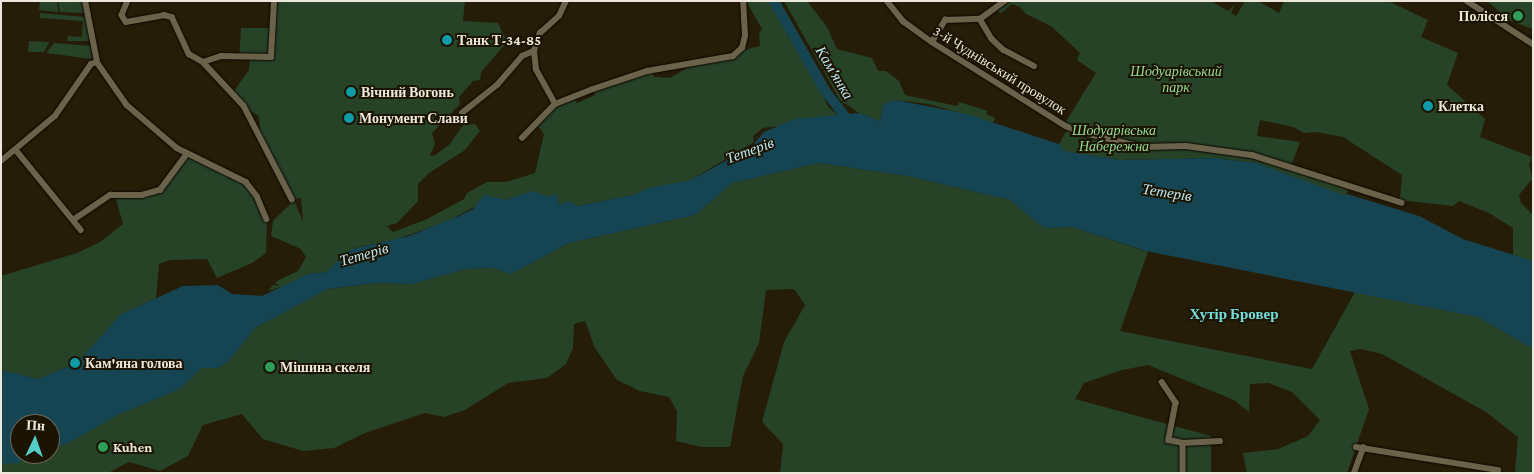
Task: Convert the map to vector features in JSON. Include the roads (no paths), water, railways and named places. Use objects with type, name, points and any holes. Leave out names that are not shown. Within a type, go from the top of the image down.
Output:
[{"type":"street","points":[[84,1],[97,62],[127,105],[186,155],[246,182],[257,196],[267,220]]},
{"type":"street","points":[[128,1],[122,15],[126,22],[169,16],[174,20],[189,54],[203,62],[244,106],[292,199]]},
{"type":"street","points":[[203,62],[222,56],[272,57],[274,1]]},
{"type":"street","points":[[555,104],[536,70],[534,51],[540,33],[559,16],[566,1]]},
{"type":"street","points":[[522,138],[555,104],[647,71],[733,56],[742,48],[745,36],[743,1]]},
{"type":"street","name":"3-й Чуднівський провулок","points":[[887,1],[903,22],[932,42],[1058,122],[1080,132],[1143,147],[1186,146],[1252,155],[1402,203]]},
{"type":"street","points":[[932,42],[946,20],[980,19],[1005,1]]},
{"type":"street","points":[[1467,1],[1533,44]]},
{"type":"street","points":[[980,19],[992,39],[1004,50],[1034,66]]},
{"type":"street","points":[[462,113],[497,85],[522,56],[534,51]]},
{"type":"street","points":[[1,160],[16,150],[55,116],[91,64],[97,62]]},
{"type":"street","points":[[16,150],[81,230]]},
{"type":"street","points":[[73,220],[110,195],[142,195],[160,190],[186,155]]},
{"type":"street","points":[[1162,382],[1176,403],[1169,440],[1183,443],[1220,441]]},
{"type":"street","points":[[1183,443],[1183,473]]},
{"type":"street","points":[[1354,473],[1360,448],[1498,470]]},
{"type":"water","name":"Тетерів","points":[[896,100],[967,114],[1059,144],[1064,151],[1119,160],[1213,158],[1256,163],[1346,196],[1347,194],[1419,216],[1463,239],[1533,261],[1533,349],[1478,317],[1146,251],[1072,227],[1044,228],[1010,200],[908,176],[819,163],[732,183],[695,215],[569,243],[511,274],[492,268],[466,269],[412,284],[375,283],[328,289],[255,328],[228,362],[218,368],[201,368],[180,389],[118,415],[60,446],[60,414],[10,414],[10,463],[1,464],[1,370],[38,379],[77,363],[121,314],[183,286],[218,285],[232,294],[262,296],[308,274],[326,272],[352,249],[409,236],[459,216],[473,209],[484,195],[506,200],[533,191],[549,197],[556,193],[559,205],[569,201],[577,206],[633,195],[649,188],[691,180],[751,147],[764,132],[795,119],[859,113],[880,121],[883,104]]},
{"type":"waterway","name":"Кам'янка","points":[[774,1],[826,92],[851,124]]},
{"type":"place","name":"Полісся","points":[[1518,16]]},
{"type":"place","name":"Танк Т-34-85","points":[[447,40]]},
{"type":"place","name":"Вічний Вогонь","points":[[351,92]]},
{"type":"place","name":"Клетка","points":[[1428,106]]},
{"type":"place","name":"Монумент Слави","points":[[349,118]]},
{"type":"place","name":"Кам'яна голова","points":[[75,363]]},
{"type":"place","name":"Мішина скеля","points":[[270,367]]},
{"type":"place","name":"Kuhen","points":[[103,447]]},
{"type":"district","name":"Хутір Бровер","points":[[1234,315]]},
{"type":"park label","name":"Шодуарівський парк","points":[[1176,79]]},
{"type":"park label","name":"Шодуарівська Набережна","points":[[1114,138]]}]
